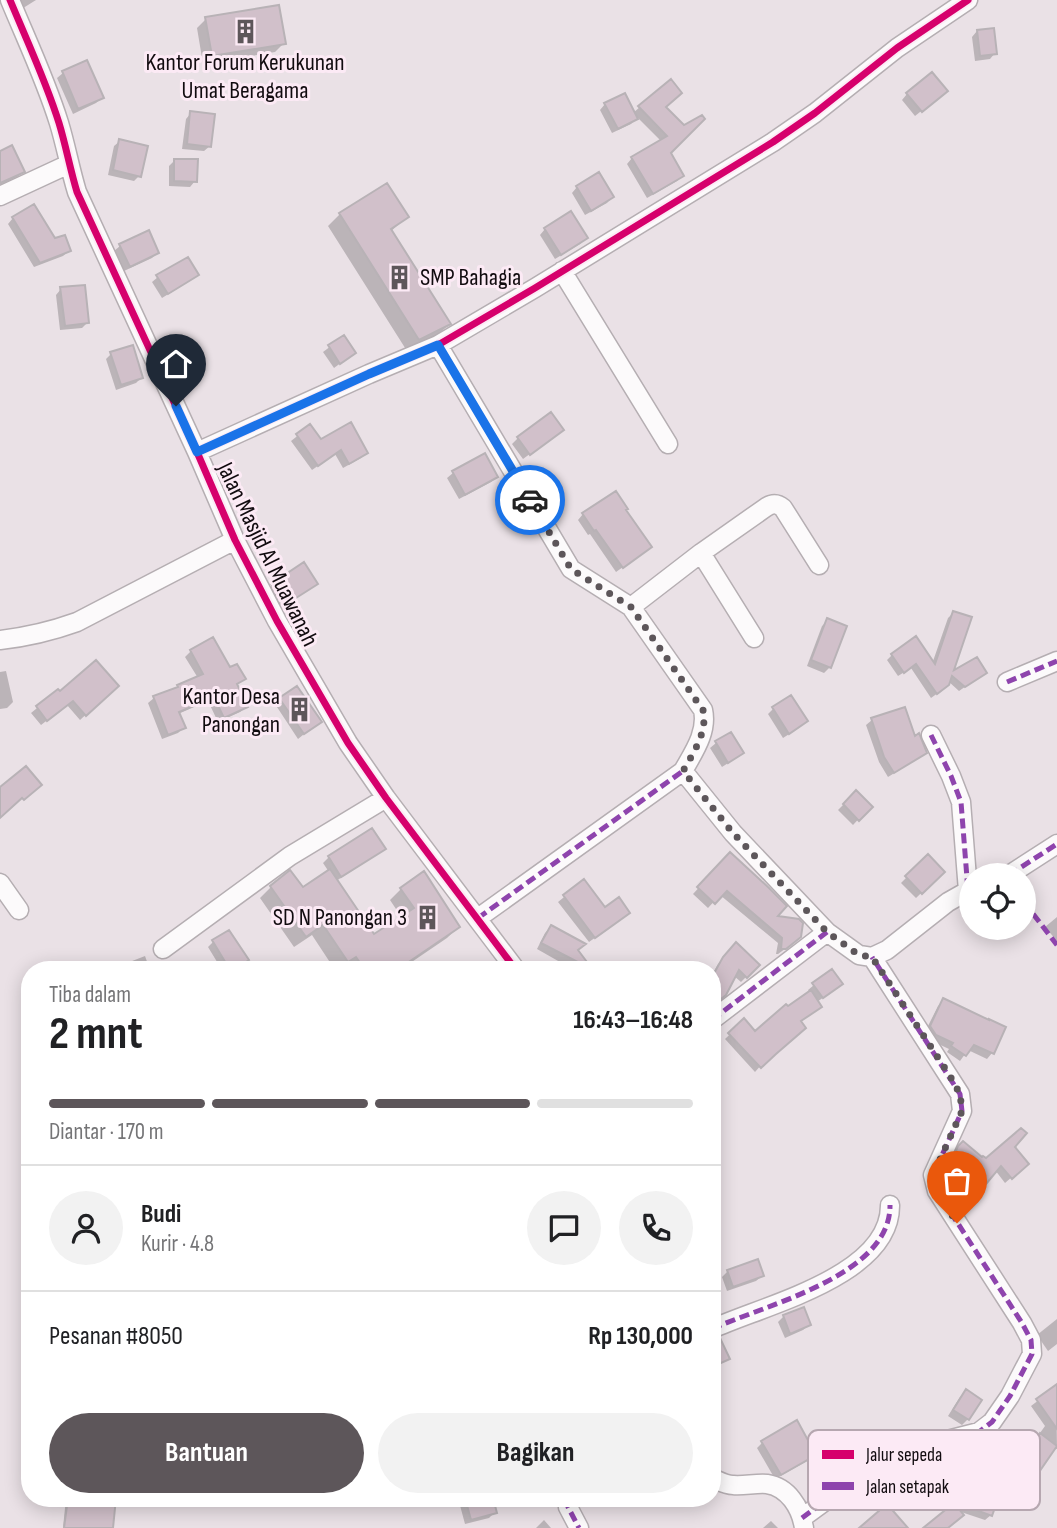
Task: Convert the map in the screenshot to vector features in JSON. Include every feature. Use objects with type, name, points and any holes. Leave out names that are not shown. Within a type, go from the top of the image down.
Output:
[{"type":"street","name":"Jalan Masjid Al Muawanah","points":[[10,0],[60,124],[77,192],[235,540],[277,621],[348,743],[509,961]]},
{"type":"street","points":[[197,452],[438,345],[773,142],[815,113],[897,48],[968,0]]},
{"type":"street","points":[[0,196],[69,164]]},
{"type":"street","points":[[562,271],[668,444]]},
{"type":"street","points":[[438,345],[571,569],[631,607],[703,710],[705,717],[700,740],[683,771],[478,918]]},
{"type":"street","points":[[631,607],[701,553],[774,504],[783,508],[819,565]]},
{"type":"street","points":[[0,640],[52,631],[77,622],[235,540]]},
{"type":"street","points":[[701,553],[754,638]]},
{"type":"street","points":[[1007,682],[1057,660]]},
{"type":"street","points":[[931,735],[961,802],[967,863]]},
{"type":"street","points":[[683,771],[733,833],[827,932],[859,955],[872,957],[887,950],[959,896]]},
{"type":"street","points":[[163,949],[290,856],[386,797]]},
{"type":"street","points":[[1028,863],[1057,844]]},
{"type":"street","points":[[0,883],[19,910]]},
{"type":"street","points":[[721,1013],[827,932]]},
{"type":"street","points":[[872,957],[960,1094],[962,1111],[933,1175],[937,1191],[1031,1339],[1032,1354],[1010,1396],[992,1422],[982,1430]]},
{"type":"street","points":[[721,1325],[816,1288],[860,1260],[884,1233],[890,1218],[890,1205]]},
{"type":"street","points":[[721,1481],[732,1485],[768,1484],[778,1487],[792,1499],[803,1523],[817,1510]]},
{"type":"street","points":[[568,1507],[579,1528]]},
{"type":"building","name":"Kantor Forum Kerukunan Umat Beragama","points":[[279,5],[286,44],[212,56],[205,17]]},
{"type":"building","points":[[994,28],[997,54],[980,56],[977,30]]},
{"type":"building","points":[[87,60],[104,98],[78,109],[62,71]]},
{"type":"building","points":[[932,72],[948,91],[922,112],[906,93]]},
{"type":"building","points":[[671,79],[682,93],[666,107],[684,125],[702,115],[705,119],[671,153],[684,176],[653,194],[631,157],[667,136],[638,106]]},
{"type":"building","points":[[625,93],[638,119],[618,129],[604,103]]},
{"type":"building","points":[[190,111],[215,114],[211,147],[187,144]]},
{"type":"building","points":[[119,139],[148,146],[141,177],[113,170]]},
{"type":"building","points":[[12,145],[25,172],[0,183],[0,151]]},
{"type":"building","points":[[174,159],[198,159],[197,182],[174,181]]},
{"type":"building","points":[[599,172],[614,197],[591,211],[576,186]]},
{"type":"building","name":"SMP Bahagia","points":[[387,183],[409,217],[391,229],[451,324],[419,340],[339,213]]},
{"type":"building","points":[[34,204],[55,238],[65,235],[71,251],[40,263],[12,217]]},
{"type":"building","points":[[571,211],[588,238],[561,255],[544,228]]},
{"type":"building","points":[[149,230],[159,253],[130,267],[119,244]]},
{"type":"building","points":[[188,257],[199,275],[168,294],[156,275]]},
{"type":"building","points":[[85,285],[89,323],[65,326],[60,287]]},
{"type":"building","points":[[344,335],[356,353],[340,364],[328,345]]},
{"type":"building","points":[[133,345],[143,378],[121,385],[110,352]]},
{"type":"building","points":[[551,412],[564,430],[530,455],[517,437]]},
{"type":"building","points":[[351,422],[368,453],[349,464],[341,450],[318,466],[296,434],[310,424],[321,439]]},
{"type":"building","points":[[485,453],[498,477],[465,495],[452,471]]},
{"type":"building","points":[[616,491],[652,547],[623,568],[582,513]]},
{"type":"building","points":[[304,562],[318,584],[285,605],[271,584]]},
{"type":"building","points":[[953,611],[972,617],[954,670],[977,657],[987,673],[965,687],[952,676],[949,685],[937,694],[916,664],[904,673],[891,654],[916,636],[935,664]]},
{"type":"building","points":[[827,618],[847,626],[831,668],[811,660]]},
{"type":"building","points":[[213,637],[230,667],[237,664],[246,679],[237,684],[248,707],[224,718],[214,697],[179,712],[186,728],[168,735],[153,696],[203,674],[190,650]]},
{"type":"building","points":[[96,660],[119,686],[86,716],[73,701],[47,721],[36,706],[58,689],[60,691]]},
{"type":"building","name":"Kantor Desa Panongan","points":[[297,686],[322,722],[304,734],[279,698]]},
{"type":"building","points":[[791,695],[808,721],[789,734],[772,707]]},
{"type":"building","points":[[905,707],[915,736],[919,733],[927,753],[894,773],[884,757],[871,718]]},
{"type":"building","points":[[731,732],[744,753],[728,763],[715,741]]},
{"type":"building","points":[[26,766],[42,785],[24,800],[22,798],[0,818],[0,787]]},
{"type":"building","points":[[856,790],[873,807],[859,821],[843,804]]},
{"type":"building","points":[[372,828],[386,849],[341,877],[328,856]]},
{"type":"building","points":[[730,852],[787,906],[778,916],[799,919],[803,923],[801,937],[786,949],[781,949],[782,938],[727,891],[715,904],[697,887]]},
{"type":"building","points":[[928,854],[945,872],[922,894],[905,876]]},
{"type":"building","name":"SD N Panongan 3","points":[[330,869],[374,934],[414,908],[400,888],[424,871],[460,927],[410,961],[359,961],[356,957],[347,961],[323,925],[306,937],[270,886],[290,870],[303,887]]},
{"type":"building","points":[[584,879],[605,907],[619,897],[630,913],[595,938],[563,895]]},
{"type":"building","points":[[551,925],[586,944],[578,950],[586,961],[576,961],[541,943]]},
{"type":"building","points":[[229,930],[249,960],[225,961],[212,940]]},
{"type":"building","points":[[736,942],[760,965],[747,978],[739,970],[726,995],[721,999],[721,961]]},
{"type":"building","points":[[832,969],[843,984],[823,998],[812,983]]},
{"type":"building","points":[[811,990],[822,1007],[801,1021],[806,1028],[761,1068],[728,1033],[744,1018],[755,1031],[786,1004],[788,1006]]},
{"type":"building","points":[[943,998],[1006,1027],[994,1054],[974,1045],[966,1056],[951,1046],[953,1043],[936,1035],[930,1026]]},
{"type":"building","points":[[1021,1128],[1027,1133],[1015,1147],[1029,1164],[1012,1179],[1001,1166],[976,1196],[948,1170],[958,1146],[963,1141],[986,1158]]},
{"type":"building","points":[[758,1259],[764,1276],[733,1287],[727,1270]]},
{"type":"building","points":[[804,1307],[811,1325],[790,1334],[783,1315]]},
{"type":"building","points":[[721,1340],[730,1359],[721,1363]]},
{"type":"building","points":[[1057,1384],[1057,1429],[1036,1399]]},
{"type":"building","points":[[966,1389],[982,1400],[969,1420],[953,1410]]},
{"type":"building","points":[[797,1420],[808,1440],[808,1460],[781,1475],[761,1441]]},
{"type":"building","points":[[1040,1433],[1057,1446],[1040,1471]]},
{"type":"building","points":[[67,1507],[115,1507],[113,1528],[64,1528]]},
{"type":"building","points":[[467,1507],[495,1507],[497,1513],[471,1520]]},
{"type":"building","points":[[880,1510],[892,1510],[908,1528],[859,1528]]},
{"type":"building","points":[[945,1510],[960,1510],[964,1515],[948,1528],[923,1528]]},
{"type":"building","points":[[976,1510],[994,1510],[992,1516]]},
{"type":"marked path","points":[[1007,682],[1057,661]]},
{"type":"marked path","points":[[931,735],[961,802],[966,863]]},
{"type":"marked path","points":[[478,918],[683,771]]},
{"type":"marked path","points":[[1028,863],[1057,844]]},
{"type":"marked path","points":[[1036,918],[1057,945]]},
{"type":"marked path","points":[[721,1013],[827,932]]},
{"type":"marked path","points":[[872,957],[960,1094],[962,1111],[933,1175],[937,1191],[1031,1340],[1032,1354],[1010,1396],[992,1422],[982,1430]]},
{"type":"marked path","points":[[721,1325],[821,1285],[848,1269],[870,1251],[885,1230],[890,1205]]},
{"type":"marked path","points":[[568,1507],[579,1528]]},
{"type":"marked path","points":[[802,1518],[813,1510]]},
{"type":"cycle path","points":[[10,0],[54,107],[77,192],[235,540],[277,621],[348,743],[386,798],[509,961]]},
{"type":"cycle path","points":[[197,452],[438,345],[773,142],[815,113],[897,48],[968,0]]},
{"type":"way so far","points":[[530,500],[571,569],[631,607],[703,710],[705,717],[700,740],[683,771],[733,833],[827,932],[859,955],[872,957],[950,1076],[960,1094],[962,1111],[933,1175],[937,1191],[957,1223]]},
{"type":"place","name":"Kantor Forum Kerukunan Umat Beragama","points":[[245,31]]},
{"type":"place","name":"SMP Bahagia","points":[[400,277]]},
{"type":"place","name":"Kantor Desa Panongan","points":[[300,710]]},
{"type":"place","name":"SD N Panongan 3","points":[[427,917]]},
{"type":"route","points":[[176,406],[197,452],[438,345],[530,500]]}]
